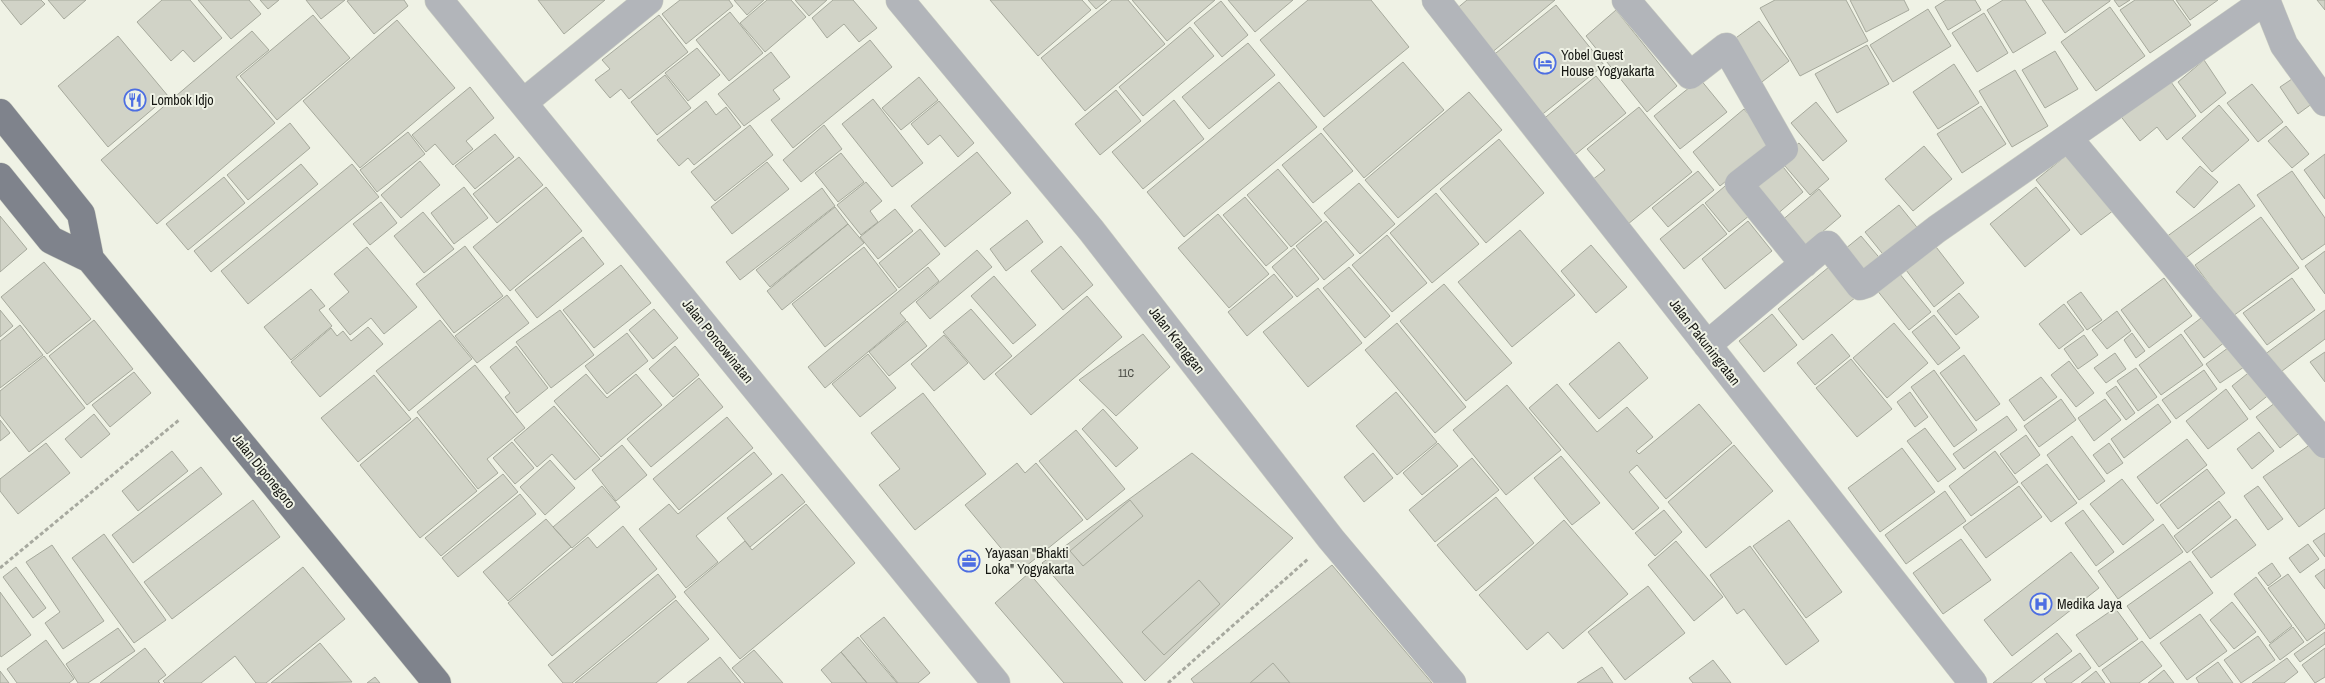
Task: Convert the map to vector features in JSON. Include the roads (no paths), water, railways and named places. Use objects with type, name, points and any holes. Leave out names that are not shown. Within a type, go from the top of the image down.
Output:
[{"type":"main road","name":"Jalan Diponegoro","points":[[0,113],[81,214],[90,259]]},
{"type":"main road","name":"Jalan Diponegoro","points":[[0,177],[51,240],[90,259],[436,683]]},
{"type":"street","name":"Jalan Poncowinatan","points":[[439,0],[996,683]]},
{"type":"street","points":[[524,102],[649,0]]},
{"type":"street","name":"Jalan Kranggan","points":[[900,0],[1091,230],[1331,538],[1452,683]]},
{"type":"street","name":"Jalan Pakuningratan","points":[[1436,0],[1973,683]]},
{"type":"street","points":[[1626,0],[1690,75],[1726,46],[1784,148],[1739,184],[1804,264]]},
{"type":"street","points":[[1707,345],[1828,245],[1860,286],[1866,284],[1937,229],[2069,139],[2266,0],[2284,45],[2325,102]]},
{"type":"street","points":[[2069,139],[2325,444]]},
{"type":"place","name":"Yobel Guest House Yogyakarta","points":[[1545,63]]},
{"type":"place","name":"Lombok Idjo","points":[[135,100]]},
{"type":"place","name":"Yayasan \"Bhakti Loka\" Yogyakarta","points":[[969,561]]},
{"type":"place","name":"Medika Jaya","points":[[2041,604]]}]
